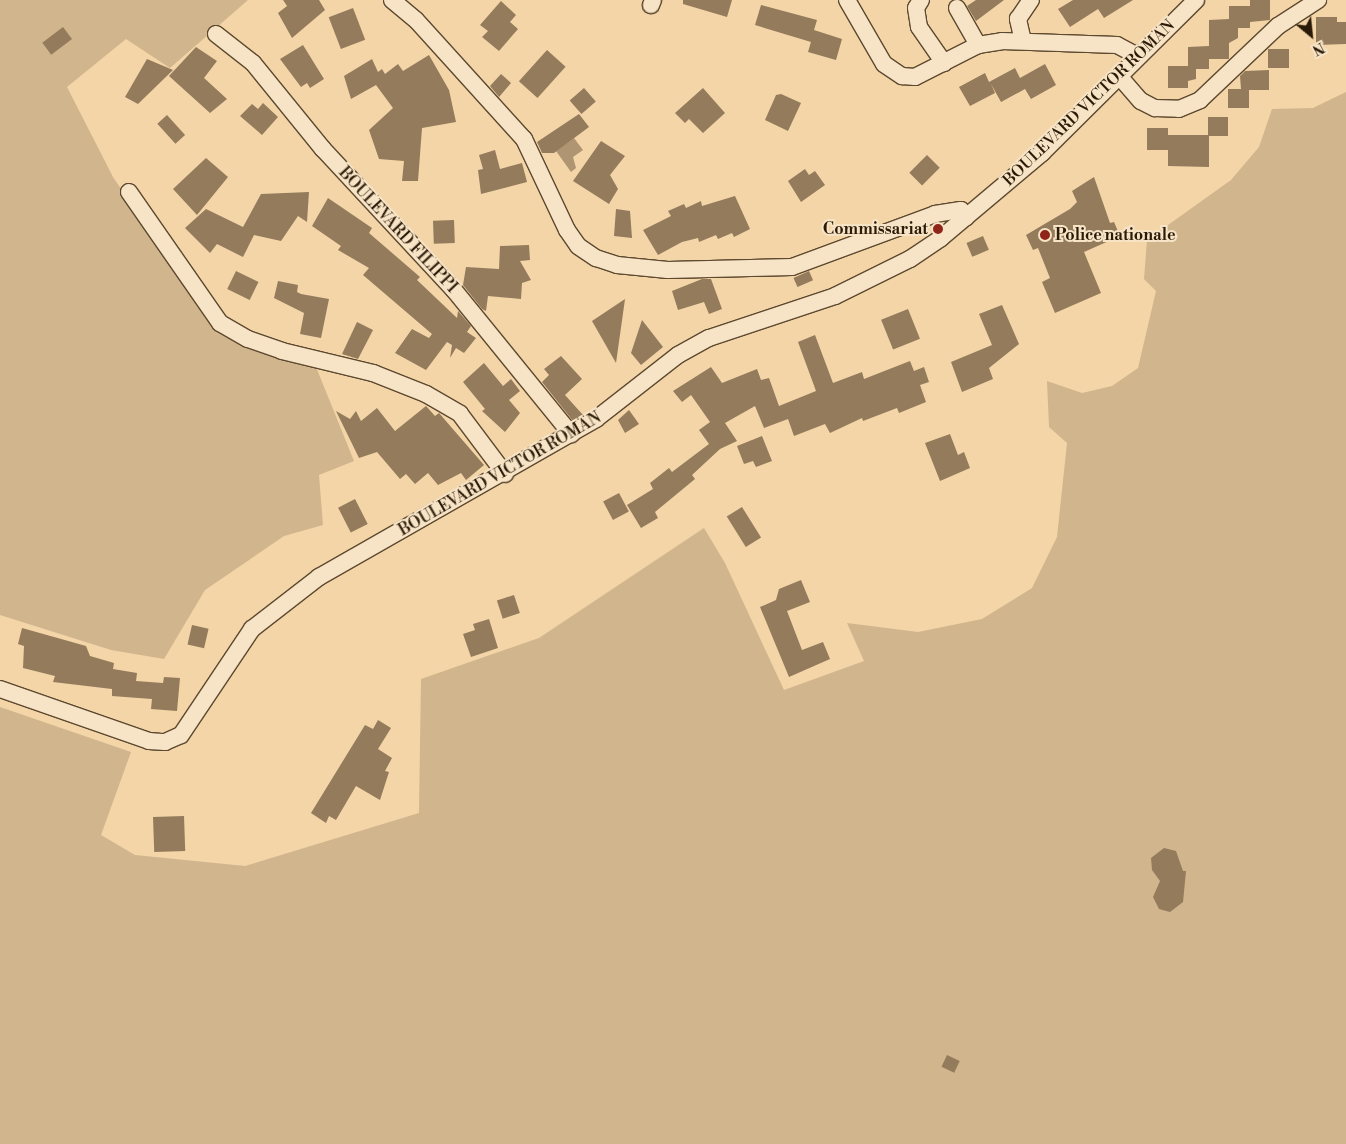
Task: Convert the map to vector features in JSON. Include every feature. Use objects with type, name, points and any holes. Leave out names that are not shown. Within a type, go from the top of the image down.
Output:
[{"type":"street","points":[[392,0],[416,20],[524,140],[567,230],[578,246],[596,258],[617,265],[668,270],[792,267],[936,214],[961,210],[966,218]]},
{"type":"street","points":[[847,0],[884,64],[894,72],[915,77],[978,45],[1023,42],[1117,45],[1138,56]]},
{"type":"street","points":[[921,0],[916,8],[919,27],[944,63]]},
{"type":"street","points":[[1023,42],[1018,19],[1031,0]]},
{"type":"street","name":"BOULEVARD VICTOR ROMAN","points":[[0,689],[149,741],[165,742],[182,735],[248,635],[276,609],[319,577],[505,474],[596,420],[678,354],[710,338],[835,296],[910,259],[966,218],[1042,152],[1196,0]]},
{"type":"street","points":[[1119,76],[1141,101],[1155,108],[1179,109],[1200,100],[1278,26],[1318,0]]},
{"type":"street","points":[[957,8],[978,45]]},
{"type":"street","name":"BOULEVARD FILIPPI","points":[[216,34],[252,63],[323,149],[454,290],[571,434]]},
{"type":"street","points":[[129,192],[220,323],[274,348],[373,373],[426,394],[460,414],[505,474]]},
{"type":"shaded area","points":[[0,0],[248,0],[170,68],[126,39],[67,87],[113,177],[213,324],[316,367],[354,461],[319,475],[323,525],[284,536],[205,590],[164,659],[111,650],[0,615]]},
{"type":"shaded area","points":[[1346,92],[1346,1144],[0,1144],[0,707],[131,752],[101,835],[135,855],[245,866],[419,813],[421,679],[539,638],[704,528],[725,563],[784,690],[864,661],[847,623],[918,632],[982,619],[1032,588],[1057,537],[1067,443],[1049,427],[1047,381],[1082,393],[1112,386],[1138,368],[1156,291],[1144,279],[1147,240],[1231,180],[1259,147],[1272,109],[1313,108]]},
{"type":"shaded area","points":[[574,138],[583,150],[573,157],[576,168],[571,172],[556,151]]},
{"type":"building","points":[[283,0],[319,0],[325,10],[292,38],[278,13],[287,6]]},
{"type":"building","points":[[683,0],[732,0],[727,17],[683,4]]},
{"type":"building","points":[[976,0],[1004,0],[976,21],[967,6]]},
{"type":"building","points":[[1073,0],[1133,0],[1104,18],[1098,9],[1070,27],[1058,9]]},
{"type":"building","points":[[1250,0],[1270,0],[1270,20],[1250,22],[1250,28],[1238,28],[1238,38],[1229,43],[1229,59],[1209,59],[1209,69],[1196,69],[1196,79],[1188,81],[1188,88],[1168,88],[1168,66],[1188,66],[1188,47],[1209,46],[1209,20],[1229,19],[1229,6],[1250,6]]},
{"type":"building","points":[[501,1],[516,15],[510,22],[518,29],[499,51],[482,37],[488,31],[480,25]]},
{"type":"building","points":[[761,5],[817,20],[814,30],[842,39],[836,60],[808,52],[811,42],[755,25]]},
{"type":"building","points":[[353,8],[365,40],[341,49],[329,17]]},
{"type":"building","points":[[1316,17],[1337,17],[1337,22],[1346,22],[1346,44],[1316,45]]},
{"type":"building","points":[[63,27],[72,39],[51,55],[42,43]]},
{"type":"building","points":[[303,45],[324,79],[310,88],[307,83],[301,87],[280,59]]},
{"type":"building","points":[[196,47],[217,61],[204,78],[227,99],[210,113],[169,76]]},
{"type":"building","points":[[1268,49],[1289,49],[1289,68],[1268,68]]},
{"type":"building","points":[[547,50],[566,67],[537,98],[519,81]]},
{"type":"building","points":[[429,55],[449,90],[456,122],[422,128],[418,181],[402,181],[404,161],[379,159],[369,130],[393,108],[376,85],[351,99],[344,76],[372,59],[378,72],[382,69],[385,74],[398,64],[403,71]]},
{"type":"building","points":[[147,59],[173,70],[138,104],[125,97]]},
{"type":"building","points":[[1045,64],[1056,85],[1031,99],[1025,89],[1001,102],[991,84],[995,93],[970,106],[959,87],[985,73],[989,82],[1015,68],[1020,78]]},
{"type":"building","points":[[1269,70],[1269,90],[1249,90],[1249,108],[1228,108],[1228,89],[1241,89],[1240,76],[1245,71]]},
{"type":"building","points":[[501,74],[511,83],[499,97],[490,86]]},
{"type":"building","points":[[584,88],[596,102],[581,114],[570,100]]},
{"type":"building","points":[[703,88],[725,113],[703,133],[689,119],[685,123],[675,113]]},
{"type":"building","points":[[781,94],[801,103],[788,131],[765,120],[776,95]]},
{"type":"building","points":[[263,103],[278,117],[262,135],[240,116],[252,104],[258,109]]},
{"type":"building","points":[[579,114],[589,127],[554,153],[542,153],[537,142]]},
{"type":"building","points":[[167,115],[185,135],[175,144],[157,124]]},
{"type":"building","points":[[1208,117],[1228,117],[1228,136],[1209,136],[1209,167],[1168,166],[1168,150],[1147,150],[1147,128],[1168,128],[1168,135],[1208,135]]},
{"type":"building","points":[[601,141],[625,156],[610,175],[618,189],[609,204],[573,181]]},
{"type":"building","points":[[495,150],[500,169],[522,163],[527,182],[481,194],[478,170],[483,169],[479,155]]},
{"type":"building","points":[[927,155],[940,168],[922,185],[909,173]]},
{"type":"building","points":[[206,158],[228,177],[197,215],[173,189]]},
{"type":"building","points":[[805,169],[809,175],[815,171],[825,185],[801,202],[788,181]]},
{"type":"building","points":[[1094,177],[1110,223],[1114,222],[1120,236],[1084,252],[1101,293],[1055,313],[1042,282],[1050,278],[1038,248],[1033,250],[1026,235],[1070,209],[1077,202],[1072,191]]},
{"type":"building","points":[[309,192],[307,222],[298,216],[281,241],[254,235],[243,257],[217,244],[210,253],[185,228],[206,209],[243,227],[261,194]]},
{"type":"building","points":[[735,196],[750,229],[734,237],[732,233],[718,239],[716,235],[699,242],[698,238],[682,242],[658,255],[643,230],[671,216],[668,211],[684,204],[686,208],[701,201],[702,206]]},
{"type":"building","points":[[328,198],[372,228],[369,233],[420,277],[417,280],[457,318],[458,311],[471,326],[467,332],[476,338],[464,353],[456,348],[450,358],[452,345],[447,342],[426,370],[395,353],[412,329],[429,338],[432,334],[363,275],[369,268],[338,250],[341,246],[312,226]]},
{"type":"building","points":[[616,209],[630,211],[632,238],[614,236]]},
{"type":"building","points":[[454,220],[455,243],[434,244],[433,221]]},
{"type":"building","points":[[983,236],[989,250],[972,257],[966,243]]},
{"type":"building","points":[[529,245],[530,260],[520,261],[531,280],[522,283],[521,299],[488,296],[486,311],[482,309],[463,285],[466,267],[499,269],[500,246]]},
{"type":"building","points":[[236,271],[258,282],[250,300],[227,289]]},
{"type":"building","points":[[809,271],[813,280],[798,287],[793,278]]},
{"type":"building","points":[[702,279],[711,279],[722,309],[709,314],[704,302],[678,310],[672,291]]},
{"type":"building","points":[[278,281],[298,285],[297,292],[301,294],[329,299],[321,338],[300,334],[304,313],[274,298]]},
{"type":"building","points":[[625,299],[616,363],[592,321]]},
{"type":"building","points":[[1002,305],[1019,344],[989,368],[993,379],[962,392],[951,362],[992,345],[979,314]]},
{"type":"building","points":[[908,309],[920,339],[893,350],[881,320]]},
{"type":"building","points":[[642,320],[663,347],[641,365],[631,353]]},
{"type":"building","points":[[357,322],[373,330],[358,359],[342,354]]},
{"type":"building","points":[[815,335],[833,383],[862,372],[864,379],[910,361],[914,371],[924,367],[929,382],[920,385],[926,402],[899,413],[897,408],[863,421],[862,418],[830,433],[825,424],[794,436],[788,419],[764,428],[755,406],[725,423],[737,441],[720,449],[692,475],[695,479],[655,512],[658,518],[641,528],[627,505],[653,489],[650,483],[669,468],[672,472],[709,444],[699,430],[710,422],[691,395],[682,402],[673,391],[711,367],[722,383],[757,369],[761,380],[769,378],[779,406],[816,391],[798,342]]},
{"type":"building","points":[[561,356],[582,379],[565,395],[583,415],[573,421],[542,382],[549,375],[544,369]]},
{"type":"building","points":[[484,363],[503,386],[511,379],[520,391],[509,400],[520,413],[505,432],[482,411],[485,409],[463,382]]},
{"type":"building","points":[[426,406],[435,416],[439,413],[484,465],[466,480],[461,473],[438,485],[428,473],[415,484],[406,474],[400,479],[377,452],[359,458],[336,411],[350,419],[356,411],[361,421],[377,408],[395,431]]},
{"type":"building","points":[[629,410],[639,424],[625,433],[618,420]]},
{"type":"building","points":[[950,434],[958,455],[964,452],[970,468],[940,481],[925,443]]},
{"type":"building","points":[[762,436],[772,461],[756,467],[753,461],[744,464],[737,446]]},
{"type":"building","points":[[619,493],[629,512],[613,520],[603,501]]},
{"type":"building","points":[[355,499],[368,524],[351,533],[338,508]]},
{"type":"building","points":[[742,507],[761,538],[746,547],[727,517]]},
{"type":"building","points":[[801,580],[810,602],[787,611],[802,650],[823,642],[830,659],[789,677],[760,607],[776,600],[779,589]]},
{"type":"building","points":[[514,595],[520,613],[503,619],[497,601]]},
{"type":"building","points":[[489,619],[498,648],[471,657],[463,634],[475,630],[473,624]]},
{"type":"building","points":[[192,625],[209,629],[204,648],[188,644]]},
{"type":"building","points":[[22,628],[86,646],[90,656],[114,663],[113,669],[137,673],[136,681],[163,683],[164,677],[180,678],[177,711],[151,709],[152,699],[112,696],[112,689],[53,682],[55,676],[23,668],[24,646],[18,644]]},
{"type":"building","points":[[378,720],[391,728],[378,749],[392,758],[385,771],[389,772],[380,800],[356,786],[336,820],[329,816],[326,823],[311,813],[365,725],[373,729]]},
{"type":"building","points":[[184,816],[185,851],[154,852],[153,817]]},
{"type":"building","points":[[1164,848],[1176,851],[1183,871],[1186,871],[1183,902],[1170,912],[1159,909],[1153,897],[1160,881],[1152,870],[1151,858]]},
{"type":"building","points":[[947,1055],[960,1061],[954,1073],[942,1067]]},
{"type":"place","name":"Commissariat","points":[[938,229]]},
{"type":"place","name":"Police nationale","points":[[1045,235]]}]
